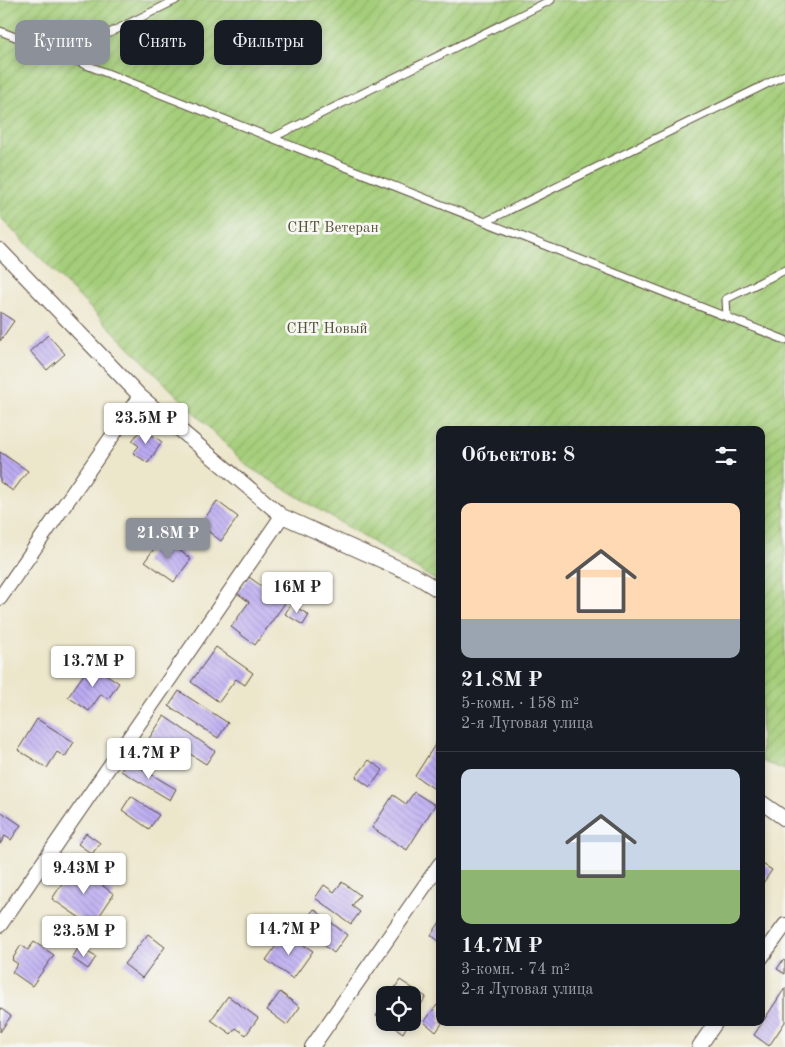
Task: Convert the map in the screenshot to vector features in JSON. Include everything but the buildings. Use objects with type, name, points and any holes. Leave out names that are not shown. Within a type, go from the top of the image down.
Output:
[{"type":"street","points":[[0,250],[140,396],[282,516],[414,575],[436,589]]},
{"type":"street","points":[[0,598],[140,396]]},
{"type":"street","points":[[0,925],[282,516]]},
{"type":"street","points":[[765,805],[785,819]]},
{"type":"street","points":[[312,1047],[436,870]]},
{"type":"street","points":[[765,953],[785,926]]},
{"type":"street","points":[[699,1047],[713,1026]]},
{"type":"lane","points":[[110,33],[176,0]]},
{"type":"lane","points":[[272,138],[551,0]]},
{"type":"lane","points":[[0,31],[15,37]]},
{"type":"lane","points":[[86,65],[785,340]]},
{"type":"lane","points":[[485,222],[785,74]]},
{"type":"lane","points":[[728,317],[726,299],[785,270]]},
{"type":"green space","name":"СНТ Ветеран","points":[[0,0],[785,0],[785,770],[765,762],[765,426],[436,426],[436,581],[247,466],[0,217]]},
{"type":"park label","name":"СНТ Новый","points":[[327,329]]}]
